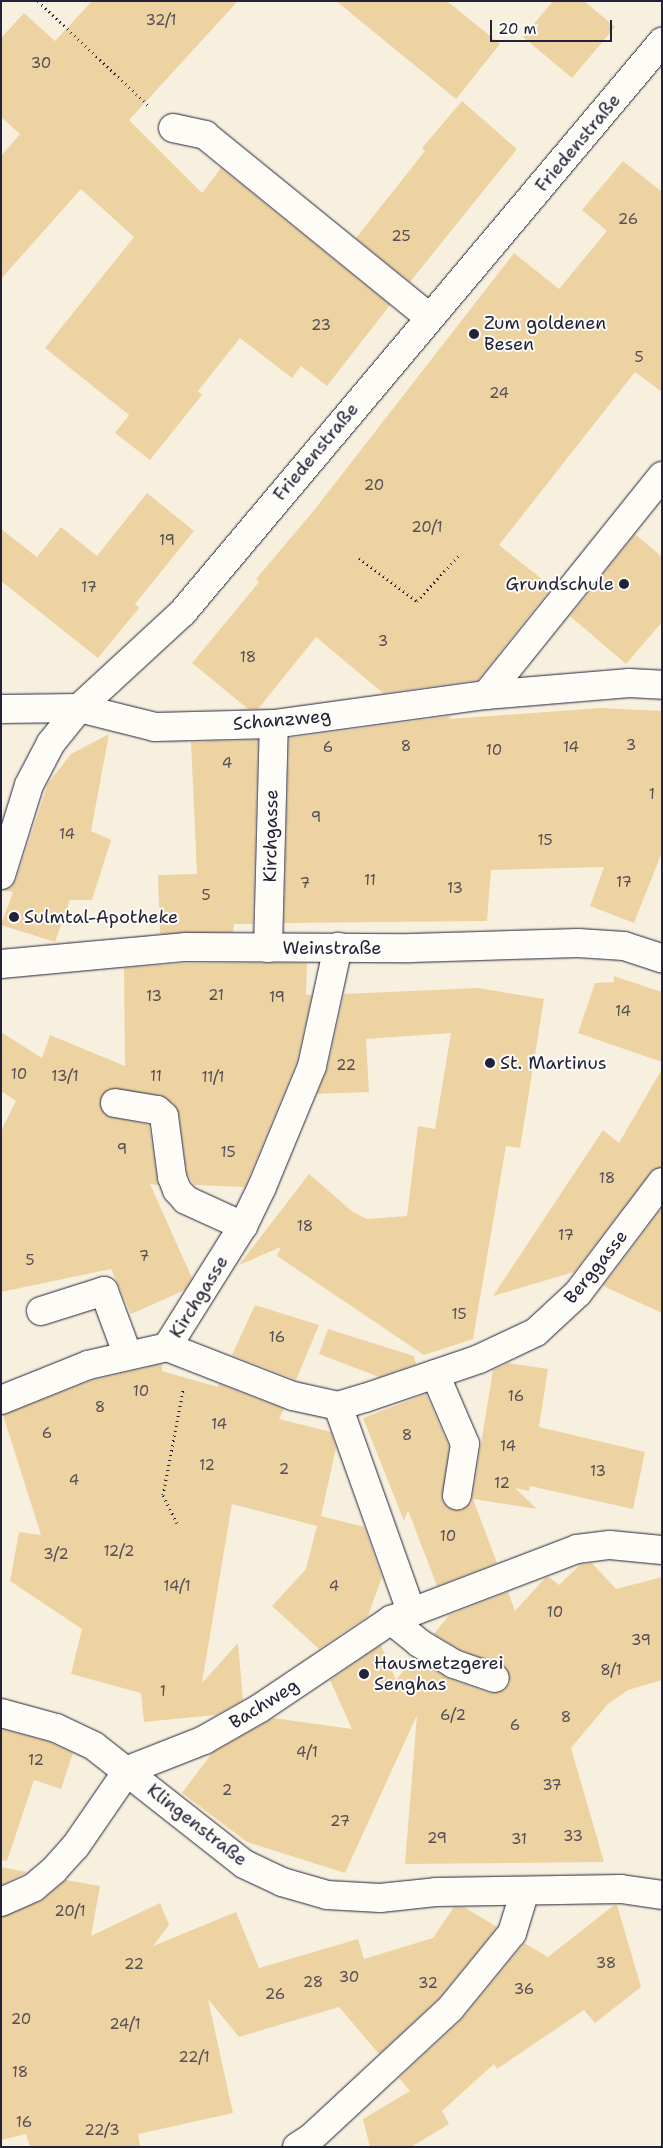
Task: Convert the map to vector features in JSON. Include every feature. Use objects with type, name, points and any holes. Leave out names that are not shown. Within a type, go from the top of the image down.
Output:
[{"type":"street","name":"Friedenstraße","points":[[1,875],[29,785],[51,743],[79,708],[183,612],[662,42]]},
{"type":"street","points":[[173,128],[205,135],[429,317]]},
{"type":"street","points":[[486,695],[662,476]]},
{"type":"street","name":"Schanzweg","points":[[1,709],[79,708],[155,727],[274,724],[486,695],[629,683],[662,685]]},
{"type":"street","name":"Kirchgasse","points":[[268,948],[274,724]]},
{"type":"street","name":"Weinstraße","points":[[1,964],[186,947],[268,948],[578,943],[660,951]]},
{"type":"street","name":"Kirchgasse","points":[[1,1400],[88,1364],[128,1356],[177,1351],[244,1226],[312,1066],[338,947]]},
{"type":"street","points":[[114,1102],[157,1110],[164,1116],[172,1176],[177,1190],[186,1200],[244,1226]]},
{"type":"street","name":"Berggasse","points":[[338,1406],[479,1359],[536,1332],[578,1294],[662,1182]]},
{"type":"street","points":[[41,1311],[104,1291],[128,1356]]},
{"type":"street","points":[[177,1351],[293,1396],[338,1406],[401,1616],[419,1643],[454,1664],[495,1678]]},
{"type":"street","points":[[435,1374],[465,1444],[457,1495]]},
{"type":"street","name":"Bachweg","points":[[128,1770],[204,1740],[260,1708],[401,1616],[577,1549],[610,1545],[662,1550]]},
{"type":"street","name":"Klingenstraße","points":[[1,1713],[56,1728],[94,1746],[128,1770],[244,1864],[282,1882],[327,1895],[380,1898],[436,1892],[621,1889],[662,1895]]},
{"type":"street","points":[[1,1902],[34,1887],[54,1870],[74,1847],[128,1770]]},
{"type":"street","points":[[297,2147],[311,2138],[450,2009],[512,1933],[525,1891]]},
{"type":"path","points":[[38,1],[173,128]]},
{"type":"path","points":[[359,558],[417,601],[460,554]]},
{"type":"path","points":[[177,1351],[163,1495],[178,1523]]},
{"type":"building","points":[[92,1],[238,1],[129,120],[202,193],[221,168],[390,305],[327,386],[301,366],[292,378],[240,338],[198,391],[202,395],[150,460],[115,433],[129,415],[45,348],[134,237],[81,189],[1,279],[1,156],[20,134],[1,117],[1,38],[24,13],[55,41]]},
{"type":"building","points":[[336,1],[447,1],[500,44],[456,99]]},
{"type":"building","points":[[553,1],[584,1],[615,27],[572,78],[523,37]]},
{"type":"building","points":[[462,101],[517,149],[410,282],[356,238],[425,151],[422,148]]},
{"type":"building","points":[[623,161],[662,192],[662,392],[635,372],[499,545],[552,587],[478,680],[383,693],[316,637],[258,709],[248,709],[192,663],[259,582],[256,579],[315,509],[514,253],[559,289],[607,231],[582,210]]},
{"type":"building","points":[[147,493],[194,531],[135,604],[139,608],[98,658],[1,581],[1,529],[37,557],[61,527],[97,556]]},
{"type":"building","name":"Grundschule","points":[[635,534],[662,557],[662,622],[626,664],[570,616]]},
{"type":"building","points":[[601,708],[662,711],[662,852],[634,923],[590,906],[604,867],[491,870],[487,921],[284,923],[289,738],[451,716],[449,719]]},
{"type":"building","points":[[109,734],[91,831],[111,840],[92,900],[70,900],[55,942],[1,925],[13,892],[1,890],[11,887],[16,880],[48,783],[71,754]]},
{"type":"building","points":[[258,740],[253,924],[234,924],[233,932],[160,934],[158,875],[197,874],[191,742]]},
{"type":"building","points":[[187,963],[307,963],[306,995],[312,995],[297,1061],[245,1187],[194,1185],[187,1173],[179,1114],[174,1104],[160,1095],[109,1089],[100,1100],[105,1115],[149,1125],[158,1185],[150,1184],[192,1278],[185,1290],[131,1314],[111,1269],[1,1292],[1,1131],[16,1101],[1,1091],[1,1032],[42,1058],[50,1035],[125,1066],[124,968]]},
{"type":"building","points":[[614,976],[662,992],[662,1062],[578,1033],[595,983],[614,982]]},
{"type":"building","points":[[478,988],[544,999],[520,1148],[506,1146],[473,1339],[424,1355],[277,1256],[281,1247],[239,1265],[309,1174],[353,1212],[367,1219],[407,1216],[418,1126],[435,1129],[451,1033],[366,1039],[369,1092],[317,1094],[327,1070],[344,994]]},
{"type":"building","points":[[662,1069],[662,1167],[650,1173],[574,1272],[493,1296],[603,1130],[619,1143]]},
{"type":"building","points":[[662,1208],[662,1313],[603,1286]]},
{"type":"building","points":[[255,1305],[319,1325],[296,1380],[232,1355]]},
{"type":"building","points":[[328,1329],[414,1356],[416,1364],[379,1377],[319,1354]]},
{"type":"building","points":[[508,1363],[548,1369],[539,1427],[645,1452],[633,1509],[530,1486],[529,1491],[515,1488],[537,1509],[473,1499],[497,1563],[437,1586],[408,1510],[404,1521],[363,1418],[426,1394],[449,1447],[442,1500],[448,1507],[462,1510],[470,1502],[471,1505],[493,1370]]},
{"type":"building","points":[[162,1364],[162,1371],[218,1387],[219,1384],[284,1409],[279,1419],[331,1432],[336,1448],[321,1516],[364,1527],[382,1577],[368,1616],[319,1649],[272,1606],[306,1569],[317,1526],[232,1504],[202,1683],[238,1643],[243,1700],[216,1715],[144,1722],[141,1693],[71,1674],[82,1629],[10,1581],[19,1532],[41,1535],[3,1415],[93,1380]]},
{"type":"building","points":[[592,1563],[616,1589],[662,1577],[662,1680],[628,1690],[608,1704],[571,1748],[604,1862],[405,1864],[417,1715],[345,1873],[247,1842],[182,1793],[212,1753],[273,1718],[352,1729],[330,1680],[381,1645],[396,1680],[414,1658],[449,1679],[490,1693],[505,1690],[510,1683],[506,1667],[461,1650],[434,1634],[449,1615],[508,1592],[515,1611],[545,1578],[549,1577],[559,1585],[580,1565]]},
{"type":"building","points":[[1,1729],[49,1742],[73,1753],[61,1789],[34,1780],[7,1861],[1,1860]]},
{"type":"building","points":[[1,1867],[27,1872],[1,1885]]},
{"type":"building","points":[[66,1880],[100,1886],[91,1936],[160,1903],[169,1925],[153,1946],[236,1912],[259,1968],[358,1939],[364,1959],[433,1938],[454,1907],[464,1907],[497,1927],[439,1998],[379,2054],[339,2007],[239,2037],[208,1999],[233,2113],[138,2134],[140,2147],[30,2147],[26,2134],[1,2140],[1,1917],[41,1901]]},
{"type":"building","points":[[614,1905],[617,1905],[641,1987],[595,2023],[584,2010],[497,2069],[494,2064],[442,2111],[449,2124],[411,2147],[370,2147],[363,2119],[410,2091],[399,2078],[462,2019],[524,1943],[548,1957]]},
{"type":"place","name":"Zum goldenen Besen","points":[[474,334]]},
{"type":"place","name":"Grundschule","points":[[624,584]]},
{"type":"place","name":"Sulmtal-Apotheke","points":[[14,917]]},
{"type":"place","name":"St. Martinus","points":[[490,1063]]},
{"type":"place","name":"Hausmetzgerei Senghas","points":[[364,1674]]}]
